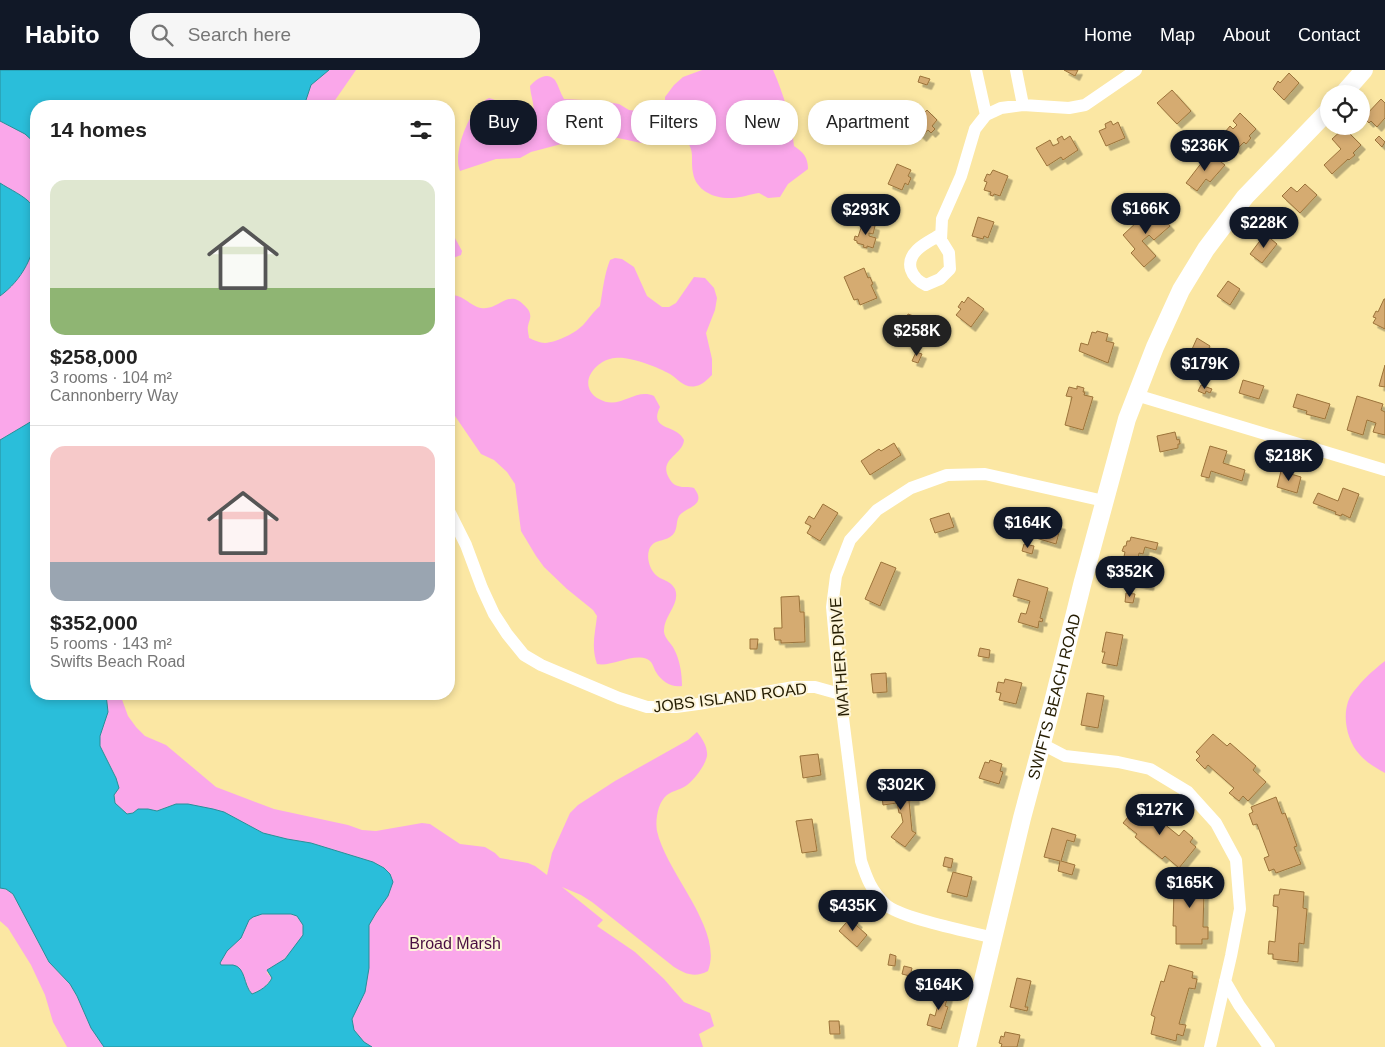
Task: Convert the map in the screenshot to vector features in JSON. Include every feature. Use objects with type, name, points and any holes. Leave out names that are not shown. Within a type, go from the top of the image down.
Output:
[{"type":"street","points":[[976,70],[986,115]]},
{"type":"street","points":[[1016,70],[1023,106]]},
{"type":"street","points":[[941,234],[942,219],[961,176],[975,129],[986,115],[1001,108],[1023,106],[1069,108],[1085,105],[1136,70]]},
{"type":"street","points":[[1350,85],[1363,70]]},
{"type":"street","name":"SWIFTS BEACH ROAD","points":[[967,1047],[1022,818],[1126,419],[1154,347],[1181,290],[1206,249],[1245,197],[1320,119]]},
{"type":"street","points":[[1136,395],[1385,470]]},
{"type":"street","name":"MATHER DRIVE","points":[[994,938],[907,915],[886,906],[870,886],[861,861],[840,694],[832,607],[836,576],[850,540],[876,510],[911,488],[947,475],[985,474],[1104,501]]},
{"type":"street","name":"JOBS ISLAND ROAD","points":[[455,523],[482,588],[506,634],[524,655],[541,665],[619,698],[647,707],[684,706],[794,687],[815,687],[840,694]]},
{"type":"street","points":[[1042,744],[1065,756],[1118,762],[1150,769],[1188,792],[1216,823],[1236,860],[1240,909],[1210,1047]]},
{"type":"street","points":[[1225,981],[1239,1005],[1269,1047]]},
{"type":"green space","points":[[329,70],[356,70],[335,100],[306,100],[311,85]]},
{"type":"green space","points":[[702,70],[773,70],[784,100],[726,100],[726,145],[794,145],[804,155],[808,169],[788,184],[780,197],[768,198],[759,193],[726,198],[707,193],[698,185],[695,179],[690,145],[716,145],[716,100],[665,100],[665,97],[674,85],[683,77]]},
{"type":"green space","points":[[545,76],[552,77],[564,99],[583,100],[547,100],[547,145],[558,145],[531,152],[520,158],[496,159],[460,171],[458,153],[464,131],[470,118],[470,145],[537,145],[537,100],[532,100],[530,86]]},
{"type":"green space","points":[[621,105],[631,110],[631,141],[621,139]]},
{"type":"green space","points":[[0,121],[30,139],[30,202],[0,183]]},
{"type":"green space","points":[[455,238],[462,251],[461,255],[455,257]]},
{"type":"green space","points":[[30,258],[30,422],[0,440],[0,296],[23,271]]},
{"type":"green space","points":[[615,258],[622,259],[634,267],[647,296],[662,307],[669,307],[676,303],[694,277],[705,278],[714,288],[717,298],[715,310],[706,333],[712,359],[712,375],[703,383],[692,387],[688,386],[658,368],[636,360],[621,358],[600,363],[590,374],[588,381],[592,394],[607,402],[621,401],[640,394],[654,396],[660,407],[657,415],[660,424],[676,431],[684,440],[680,450],[669,462],[666,472],[675,485],[694,488],[698,494],[698,499],[694,505],[679,516],[673,535],[651,546],[648,558],[654,573],[670,583],[675,589],[676,600],[664,626],[664,632],[678,658],[682,686],[674,686],[664,681],[658,675],[652,663],[647,659],[635,658],[609,664],[597,664],[594,646],[597,616],[593,610],[544,567],[536,556],[521,531],[515,484],[507,472],[494,460],[481,454],[455,416],[455,295],[481,308],[493,306],[508,299],[518,300],[530,313],[529,338],[545,343],[550,342],[561,339],[576,331],[600,306],[610,260]]},
{"type":"green space","points":[[1385,661],[1385,773],[1366,760],[1355,749],[1347,728],[1346,712],[1350,697],[1357,687]]},
{"type":"green space","name":"Broad Marsh","points":[[107,700],[122,700],[128,716],[145,736],[166,745],[216,787],[274,809],[348,825],[362,830],[376,831],[422,823],[430,824],[460,844],[485,847],[500,858],[528,863],[547,875],[552,853],[570,813],[578,805],[615,781],[688,740],[697,732],[706,746],[706,760],[695,778],[684,787],[669,794],[661,802],[656,827],[662,847],[692,901],[708,937],[711,955],[708,971],[694,975],[674,967],[592,902],[562,887],[603,920],[597,926],[635,952],[664,979],[684,1002],[710,1013],[714,1026],[699,1034],[703,1047],[372,1047],[364,1042],[354,1030],[352,1019],[369,967],[369,925],[391,879],[384,868],[373,862],[311,843],[263,833],[224,812],[176,804],[156,811],[138,809],[133,813],[127,814],[115,803],[114,795],[119,788],[100,746],[100,736],[108,712]]},
{"type":"green space","points":[[0,888],[6,889],[13,894],[49,962],[70,984],[90,1025],[107,1047],[67,1047],[53,1022],[45,995],[31,965],[8,928],[0,921]]},
{"type":"green space","points":[[262,914],[291,914],[297,916],[303,925],[303,935],[293,950],[280,963],[269,968],[267,973],[272,978],[265,987],[252,994],[242,972],[237,966],[220,965],[220,963],[249,920]]},
{"type":"water","points":[[0,70],[329,70],[311,85],[306,100],[30,100],[30,139],[0,121]]},
{"type":"water","points":[[0,183],[30,203],[30,256],[26,266],[15,282],[0,296]]},
{"type":"water","points":[[30,422],[30,700],[107,700],[108,712],[100,736],[100,746],[119,788],[114,795],[115,803],[127,814],[133,813],[138,809],[157,811],[176,804],[188,804],[213,809],[224,812],[263,833],[311,843],[373,862],[390,874],[393,882],[388,896],[369,925],[369,968],[365,992],[352,1019],[354,1030],[364,1042],[372,1047],[104,1047],[91,1028],[70,984],[49,962],[13,894],[6,889],[0,888],[0,440]],"holes":[[[262,914],[291,914],[297,916],[303,925],[303,935],[285,959],[267,970],[272,978],[261,990],[252,994],[237,966],[221,965],[220,963],[227,951],[241,938],[249,920],[253,917]]]},
{"type":"building","points":[[1064,70],[1078,70],[1075,76]]},
{"type":"building","points":[[1289,73],[1299,83],[1284,100],[1273,89],[1278,81],[1280,83]]},
{"type":"building","points":[[920,76],[930,79],[927,85],[918,82]]},
{"type":"building","points":[[1172,90],[1191,111],[1177,124],[1157,103]]},
{"type":"building","points":[[1381,99],[1385,103],[1385,118],[1377,127],[1370,122],[1370,111]]},
{"type":"building","points":[[927,110],[937,120],[932,126],[935,129],[931,133],[927,131]]},
{"type":"building","points":[[1240,113],[1256,129],[1249,136],[1251,138],[1246,144],[1244,142],[1236,150],[1224,139],[1228,135],[1225,132],[1230,126],[1233,129],[1237,125],[1233,121]]},
{"type":"building","points":[[1111,121],[1113,125],[1118,122],[1125,138],[1106,146],[1099,131],[1106,128],[1105,124]]},
{"type":"building","points":[[1336,135],[1351,135],[1361,145],[1353,153],[1355,155],[1332,174],[1324,165],[1341,149],[1332,139]]},
{"type":"building","points":[[1062,136],[1064,140],[1070,136],[1078,150],[1063,160],[1061,157],[1047,166],[1036,148],[1050,140],[1053,146],[1059,143],[1057,139]]},
{"type":"building","points":[[1379,136],[1385,142],[1382,147],[1375,140]]},
{"type":"building","points":[[1209,153],[1225,165],[1210,182],[1206,179],[1197,191],[1186,183]]},
{"type":"building","points":[[897,164],[911,170],[908,176],[911,178],[908,185],[905,183],[902,190],[888,184]]},
{"type":"building","points":[[993,170],[1008,176],[1000,196],[990,195],[991,192],[984,190],[987,182],[984,181],[987,174],[990,175]]},
{"type":"building","points":[[1305,184],[1317,195],[1300,213],[1282,196],[1291,187],[1297,192]]},
{"type":"building","points":[[1153,207],[1170,226],[1154,240],[1149,235],[1142,241],[1156,256],[1144,267],[1131,253],[1135,249],[1123,235]]},
{"type":"building","points":[[978,217],[994,222],[988,238],[984,236],[983,239],[972,236]]},
{"type":"building","points":[[863,222],[875,226],[873,234],[869,233],[869,236],[876,238],[873,248],[863,247],[864,245],[854,240],[855,236],[858,237]]},
{"type":"building","points":[[1265,234],[1277,244],[1262,263],[1250,254]]},
{"type":"building","points":[[864,268],[868,278],[870,277],[873,284],[871,285],[877,298],[860,305],[858,299],[854,300],[844,277]]},
{"type":"building","points":[[1228,281],[1240,289],[1230,305],[1217,296]]},
{"type":"building","points":[[968,297],[984,309],[971,327],[956,315],[961,309],[958,307],[962,301],[964,303]]},
{"type":"building","points":[[1384,299],[1385,329],[1373,323],[1376,318],[1373,317],[1376,311],[1378,312]]},
{"type":"building","points":[[908,314],[930,322],[928,328],[932,330],[929,338],[916,335],[914,340],[900,335]]},
{"type":"building","points":[[1097,331],[1108,334],[1106,341],[1114,343],[1108,363],[1079,351],[1081,343],[1088,345],[1092,332],[1096,333]]},
{"type":"building","points":[[1197,338],[1210,346],[1202,363],[1189,356]]},
{"type":"building","points":[[916,352],[922,354],[918,363],[912,361]]},
{"type":"building","points":[[1385,365],[1385,387],[1379,386]]},
{"type":"building","points":[[1243,380],[1264,386],[1259,399],[1239,393]]},
{"type":"building","points":[[1201,385],[1212,389],[1210,393],[1206,391],[1205,394],[1198,391]]},
{"type":"building","points":[[1077,386],[1084,388],[1084,395],[1093,397],[1083,430],[1065,425],[1072,397],[1066,396],[1069,387],[1077,389]]},
{"type":"building","points":[[1297,394],[1330,404],[1325,419],[1306,414],[1307,411],[1293,407]]},
{"type":"building","points":[[1357,396],[1383,404],[1381,410],[1385,412],[1385,435],[1373,432],[1376,423],[1367,420],[1363,435],[1347,430]]},
{"type":"building","points":[[1175,432],[1180,444],[1178,444],[1178,448],[1160,452],[1157,436]]},
{"type":"building","points":[[894,443],[901,455],[870,475],[861,461],[879,449],[881,451]]},
{"type":"building","points":[[1210,446],[1227,451],[1223,463],[1245,470],[1242,481],[1211,471],[1209,478],[1201,476]]},
{"type":"building","points":[[1281,471],[1301,477],[1297,493],[1277,487]]},
{"type":"building","points":[[1343,488],[1359,494],[1350,518],[1342,514],[1341,516],[1335,514],[1336,512],[1313,503],[1318,493],[1338,501]]},
{"type":"building","points":[[823,504],[838,513],[820,541],[807,533],[811,526],[805,523],[809,516],[814,519]]},
{"type":"building","points":[[949,513],[954,527],[935,533],[930,519]]},
{"type":"building","points":[[1041,520],[1061,525],[1056,544],[1036,538],[1038,535],[1033,533],[1036,522],[1041,523]]},
{"type":"building","points":[[1131,537],[1158,543],[1156,550],[1145,547],[1143,554],[1139,553],[1138,559],[1151,562],[1148,576],[1151,577],[1149,586],[1124,580],[1128,562],[1123,561],[1125,552],[1122,551]]},
{"type":"building","points":[[1024,544],[1034,546],[1032,554],[1022,551]]},
{"type":"building","points":[[881,562],[896,568],[880,606],[865,599]]},
{"type":"building","points":[[1018,579],[1048,588],[1040,618],[1043,619],[1042,622],[1039,621],[1038,628],[1018,622],[1021,613],[1026,614],[1030,601],[1013,596]]},
{"type":"building","points":[[1126,593],[1135,594],[1133,603],[1125,602]]},
{"type":"building","points":[[799,596],[800,612],[804,612],[805,642],[781,643],[781,640],[775,640],[774,628],[782,628],[781,597]]},
{"type":"building","points":[[1106,632],[1123,635],[1117,666],[1102,663],[1105,652],[1102,652]]},
{"type":"building","points":[[750,639],[758,639],[757,649],[750,649]]},
{"type":"building","points":[[980,648],[990,650],[989,658],[978,656]]},
{"type":"building","points":[[886,673],[887,692],[873,693],[871,674]]},
{"type":"building","points":[[1005,679],[1022,683],[1016,704],[999,700],[1001,693],[996,692],[998,682],[1004,683]]},
{"type":"building","points":[[1087,693],[1104,696],[1098,728],[1081,725]]},
{"type":"building","points":[[1213,734],[1227,746],[1230,743],[1256,766],[1253,770],[1266,782],[1248,801],[1243,796],[1239,801],[1229,793],[1234,788],[1208,765],[1205,769],[1196,760],[1200,756],[1196,752]]},
{"type":"building","points":[[818,754],[821,775],[803,778],[800,756]]},
{"type":"building","points":[[990,760],[1002,764],[1000,771],[1003,772],[999,784],[979,778],[985,762],[989,763]]},
{"type":"building","points":[[909,785],[910,793],[914,792],[915,800],[909,801],[912,831],[916,833],[905,847],[891,837],[903,822],[897,803],[883,805],[881,788]]},
{"type":"building","points":[[1276,797],[1282,814],[1285,813],[1297,846],[1294,847],[1301,864],[1276,873],[1274,869],[1269,871],[1264,858],[1269,856],[1257,824],[1253,825],[1249,814],[1253,812],[1251,807]]},
{"type":"building","points":[[1147,803],[1155,810],[1152,814],[1179,836],[1184,830],[1193,838],[1190,842],[1196,847],[1179,868],[1165,856],[1162,859],[1135,837],[1137,834],[1123,823],[1139,804],[1143,807]]},
{"type":"building","points":[[812,819],[817,851],[802,853],[796,821]]},
{"type":"building","points":[[1052,828],[1076,835],[1074,842],[1067,840],[1061,861],[1075,865],[1072,875],[1058,871],[1060,861],[1044,857]]},
{"type":"building","points":[[945,857],[953,859],[951,868],[943,866]]},
{"type":"building","points":[[953,872],[972,877],[967,897],[947,892]]},
{"type":"building","points":[[1178,873],[1205,874],[1205,879],[1210,879],[1210,891],[1204,891],[1203,927],[1208,927],[1208,939],[1202,939],[1202,944],[1176,944],[1176,926],[1173,926],[1174,890],[1178,890]]},
{"type":"building","points":[[1280,889],[1304,892],[1303,908],[1307,909],[1304,944],[1299,943],[1298,962],[1273,959],[1273,954],[1268,954],[1269,941],[1275,942],[1278,907],[1273,906],[1274,895],[1279,895]]},
{"type":"building","points":[[851,917],[858,923],[856,925],[867,935],[857,947],[839,931]]},
{"type":"building","points":[[890,954],[896,956],[895,966],[888,965]]},
{"type":"building","points":[[1169,965],[1193,972],[1192,978],[1197,979],[1195,989],[1189,988],[1179,1024],[1186,1025],[1183,1036],[1177,1034],[1176,1041],[1151,1034],[1155,1017],[1151,1015],[1161,981],[1164,982]]},
{"type":"building","points":[[904,966],[912,968],[910,976],[902,974]]},
{"type":"building","points":[[1017,978],[1031,981],[1025,1007],[1028,1007],[1027,1011],[1010,1007]]},
{"type":"building","points":[[936,992],[948,996],[945,1006],[948,1007],[941,1029],[927,1025],[930,1014],[935,1016],[938,1005],[936,1004],[937,1001],[933,1000]]},
{"type":"building","points":[[829,1021],[839,1021],[840,1034],[830,1034]]},
{"type":"building","points":[[1005,1032],[1020,1035],[1017,1047],[1001,1047],[1002,1044],[999,1043],[1001,1036],[1004,1037]]}]
